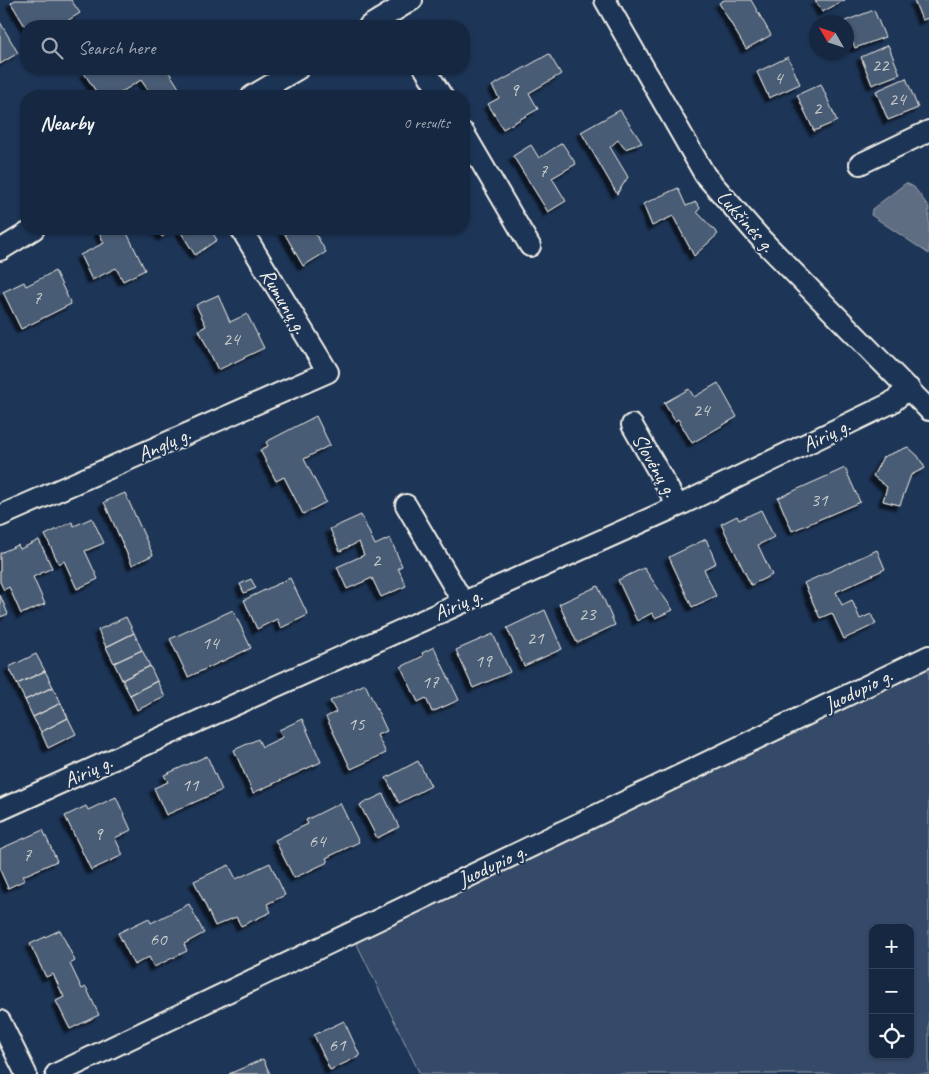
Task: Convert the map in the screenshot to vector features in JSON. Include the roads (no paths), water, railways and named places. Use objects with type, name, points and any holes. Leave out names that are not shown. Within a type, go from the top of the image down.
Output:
[{"type":"street","points":[[396,19],[412,0]]},
{"type":"street","name":"Lukšinės g.","points":[[605,0],[705,175],[762,240],[929,410]]},
{"type":"street","points":[[262,90],[288,75]]},
{"type":"street","points":[[429,75],[438,90]]},
{"type":"street","points":[[860,164],[929,131]]},
{"type":"street","points":[[470,144],[530,246]]},
{"type":"street","points":[[0,250],[24,235]]},
{"type":"street","name":"Rumunų g.","points":[[245,235],[328,372]]},
{"type":"street","name":"Anglų g.","points":[[0,516],[328,372]]},
{"type":"street","name":"Airių g.","points":[[0,810],[678,506],[891,403],[909,388]]},
{"type":"street","name":"Slovėnų g.","points":[[632,424],[678,506]]},
{"type":"street","points":[[406,505],[463,602]]},
{"type":"street","name":"Juodupio g.","points":[[56,1074],[929,656]]},
{"type":"street","points":[[0,1021],[26,1074]]}]
